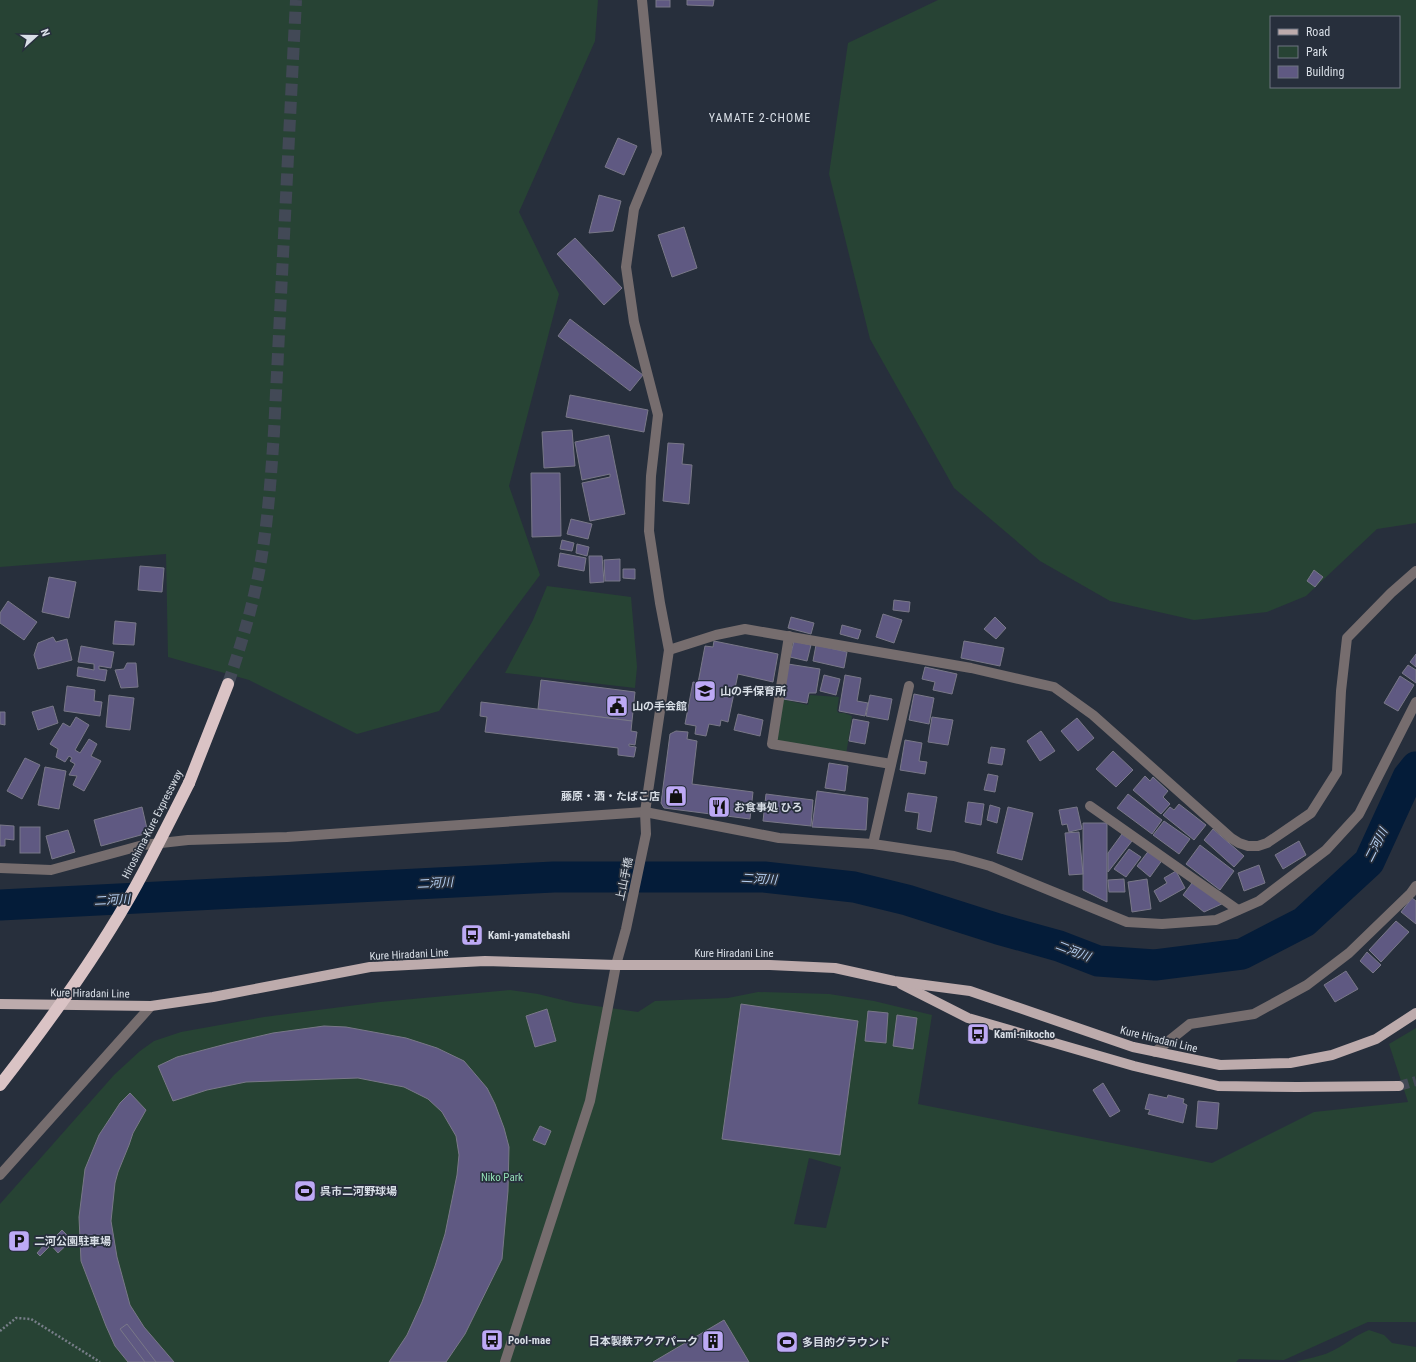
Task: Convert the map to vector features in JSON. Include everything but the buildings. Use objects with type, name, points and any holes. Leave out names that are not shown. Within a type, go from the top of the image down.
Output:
[{"type":"highway","name":"Hiroshima-Kure Expressway","points":[[0,1085],[29,1048],[86,968],[137,884],[189,783],[228,684]]},
{"type":"main road","name":"Kure Hiradani Line","points":[[0,1004],[151,1006],[213,997],[370,967],[485,961],[616,965],[770,965],[835,968],[894,981],[970,991],[1134,1047],[1220,1065],[1290,1063],[1332,1055],[1376,1039],[1416,1013]]},
{"type":"main road","name":"Kure Hiradani Line","points":[[894,981],[968,1018],[1134,1066],[1218,1086],[1399,1086]]},
{"type":"street","name":"上山手橋","points":[[505,1362],[590,1101],[616,965],[626,929],[646,834],[645,812],[669,650],[649,530],[651,476],[658,415],[634,322],[626,267],[634,209],[657,153],[642,0]]},
{"type":"street","points":[[669,650],[716,635],[745,629],[971,668],[1054,687],[1093,715],[1231,838],[1248,846],[1258,846],[1267,842],[1311,813],[1337,772],[1341,691],[1347,638],[1391,593],[1416,571]]},
{"type":"street","points":[[789,636],[772,744],[891,764]]},
{"type":"street","points":[[874,844],[908,686]]},
{"type":"street","points":[[0,868],[51,870],[144,845],[188,840],[287,837],[645,812],[779,838],[874,844],[954,856],[990,866],[1127,922],[1162,924],[1216,920],[1259,901],[1326,850],[1359,814],[1416,702]]},
{"type":"street","points":[[1090,806],[1238,910]]},
{"type":"street","points":[[1155,1052],[1190,1024],[1254,1014],[1307,985],[1349,953],[1416,886]]},
{"type":"street","points":[[0,1175],[151,1006]]},
{"type":"path","points":[[0,1331],[16,1318],[31,1319],[100,1362]]},
{"type":"green space","points":[[0,0],[598,0],[595,41],[519,212],[559,294],[509,486],[540,575],[439,711],[357,734],[249,680],[168,657],[166,554],[0,567]]},
{"type":"green space","points":[[938,0],[1416,0],[1416,523],[1377,529],[1306,596],[1267,612],[1194,620],[1110,601],[1040,561],[954,488],[870,339],[829,174],[848,43]]},
{"type":"green space","points":[[547,586],[631,597],[637,667],[635,688],[505,673],[533,620]]},
{"type":"green space","points":[[810,695],[839,697],[837,711],[839,713],[852,716],[846,755],[775,742],[781,699],[808,705]]},
{"type":"green space","name":"Niko Park","points":[[510,990],[538,994],[575,1003],[638,1012],[655,1001],[728,998],[758,992],[829,994],[874,1001],[932,1015],[918,1104],[1212,1163],[1314,1112],[1408,1102],[1389,1044],[1416,1028],[1416,1322],[1368,1322],[1284,1360],[1239,1359],[1236,1362],[0,1362],[0,1204],[114,1075],[140,1051],[154,1041],[181,1032],[264,1017],[380,1002]],"holes":[[[809,1158],[841,1167],[826,1228],[794,1224]]]},
{"type":"green space","points":[[1369,1330],[1384,1335],[1392,1343],[1416,1347],[1416,1362],[1296,1362],[1330,1352]]},
{"type":"waterway","name":"二河川","points":[[0,905],[554,877],[764,877],[854,887],[907,900],[998,929],[1059,946],[1098,961],[1155,965],[1242,954],[1304,922],[1369,862],[1408,777],[1416,767]]},
{"type":"tunnel","points":[[228,684],[254,596],[263,549],[269,499],[274,432],[296,0]]},
{"type":"tunnel","points":[[1399,1086],[1416,1081]]},
{"type":"place","name":"山の手保育所","points":[[705,691]]},
{"type":"place","name":"山の手会館","points":[[617,706]]},
{"type":"place","name":"藤原・酒・たばこ店","points":[[676,796]]},
{"type":"place","name":"お食事処 ひろ","points":[[719,807]]},
{"type":"place","name":"Kami-yamatebashi","points":[[472,935]]},
{"type":"place","name":"Kami-nikocho","points":[[978,1034]]},
{"type":"place","name":"呉市二河野球場","points":[[305,1191]]},
{"type":"place","name":"二河公園駐車場","points":[[19,1241]]},
{"type":"place","name":"Pool-mae","points":[[492,1340]]},
{"type":"place","name":"日本製鉄アクアパーク","points":[[713,1341]]},
{"type":"place","name":"多目的グラウンド","points":[[787,1342]]},
{"type":"district","name":"YAMATE 2-CHOME","points":[[760,118]]}]
